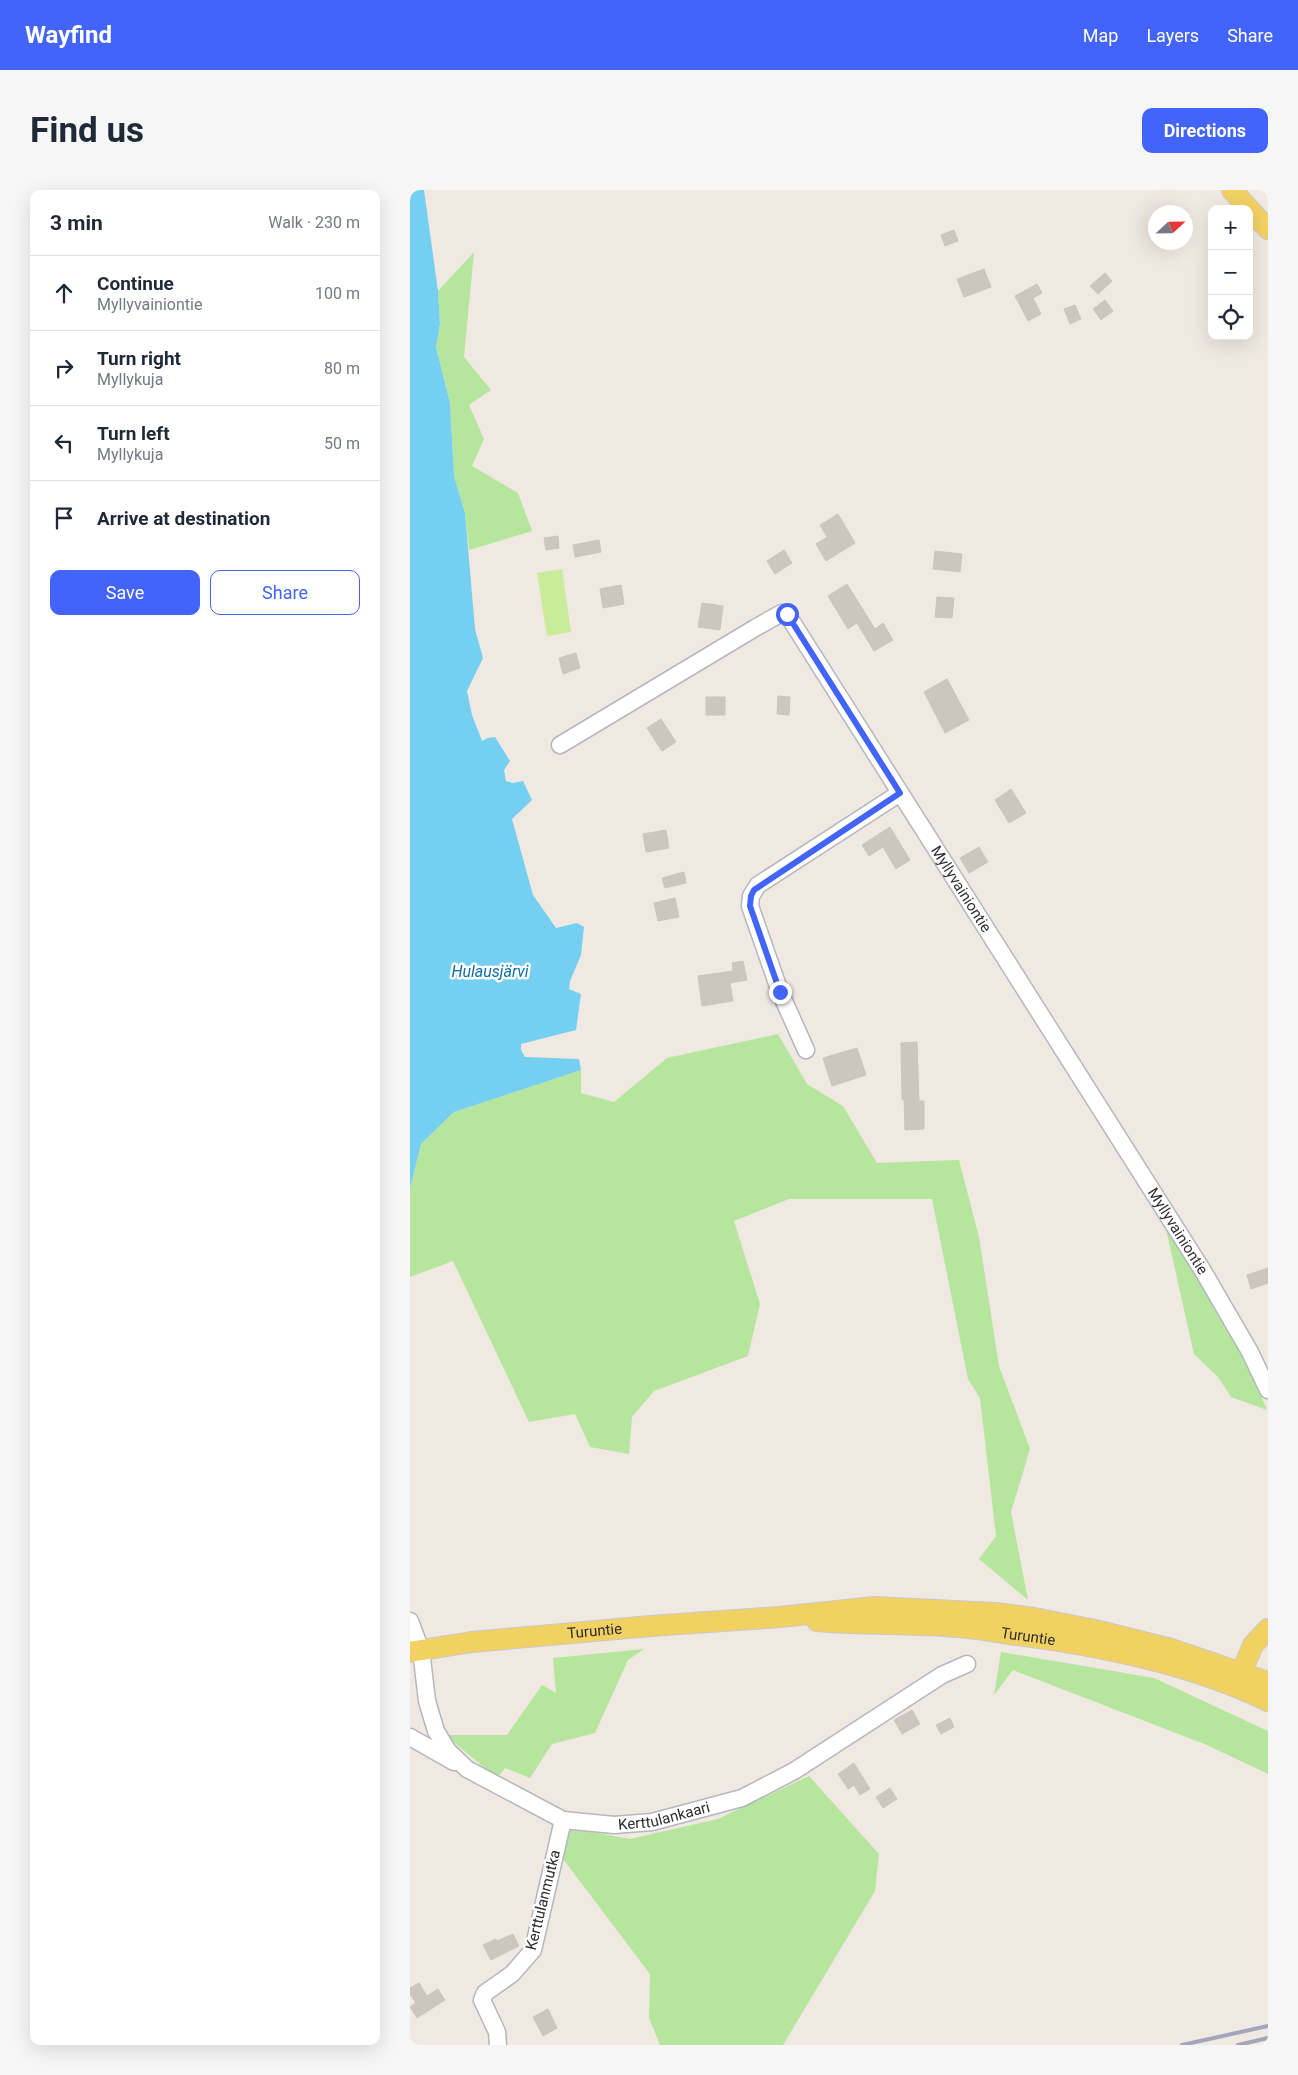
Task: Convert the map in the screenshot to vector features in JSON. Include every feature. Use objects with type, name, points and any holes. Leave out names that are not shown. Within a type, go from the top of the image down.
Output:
[{"type":"main road","points":[[1232,190],[1245,205]]},
{"type":"main road","points":[[1253,213],[1268,230]]},
{"type":"main road","name":"Turuntie","points":[[415,1651],[472,1642],[780,1617],[875,1606],[995,1613],[1034,1618],[1095,1630],[1171,1649],[1239,1679],[1268,1700]]},
{"type":"main road","points":[[1239,1679],[1254,1644],[1268,1629]]},
{"type":"main road","name":"Turuntie","points":[[1239,1679],[1268,1682]]},
{"type":"street","name":"Myllyvainiontie","points":[[560,745],[782,613],[791,619],[1203,1271],[1250,1352],[1268,1390]]},
{"type":"street","points":[[806,1050],[780,992],[750,906],[751,896],[758,886],[900,793]]},
{"type":"street","name":"Kerttulankaari","points":[[410,1620],[427,1702],[436,1731],[448,1751],[467,1769],[563,1820],[614,1825],[652,1822],[742,1798],[794,1771],[942,1675],[967,1664]]},
{"type":"street","points":[[410,1737],[467,1769]]},
{"type":"street","name":"Kerttulanmutka","points":[[498,2045],[497,2032],[482,2000],[485,1993],[512,1974],[534,1950],[563,1820]]},
{"type":"green space","points":[[474,252],[464,357],[491,390],[469,405],[484,439],[472,466],[518,493],[532,531],[469,550],[465,513],[454,476],[450,403],[436,347],[440,324],[438,291]]},
{"type":"green space","points":[[562,569],[571,632],[547,636],[537,573]]},
{"type":"green space","points":[[778,1034],[807,1084],[843,1106],[877,1163],[959,1160],[979,1237],[999,1366],[1030,1449],[1011,1512],[1028,1600],[979,1559],[996,1536],[980,1398],[968,1379],[932,1199],[789,1199],[734,1221],[760,1304],[748,1356],[654,1391],[632,1417],[629,1454],[590,1447],[575,1414],[529,1422],[453,1261],[410,1277],[410,1188],[421,1144],[454,1112],[581,1070],[581,1093],[614,1102],[667,1058]]},
{"type":"green space","points":[[1166,1229],[1222,1316],[1267,1410],[1231,1397],[1218,1377],[1194,1354]]},
{"type":"green space","points":[[644,1649],[628,1660],[595,1733],[552,1744],[530,1778],[505,1768],[497,1778],[445,1735],[507,1735],[542,1685],[556,1693],[553,1658]]},
{"type":"green space","points":[[1001,1652],[1154,1678],[1268,1731],[1268,1774],[1207,1745],[1013,1670],[994,1695]]},
{"type":"green space","points":[[809,1776],[879,1854],[875,1891],[783,2045],[660,2045],[649,2018],[650,1974],[554,1847],[554,1825],[630,1839],[718,1819]]},
{"type":"water","name":"Hulausjärvi","points":[[410,190],[424,190],[438,291],[440,324],[436,347],[450,403],[454,476],[465,513],[475,629],[483,658],[467,691],[472,715],[482,741],[495,737],[510,761],[504,770],[506,781],[513,783],[523,781],[532,800],[512,819],[533,895],[556,928],[577,923],[584,927],[581,955],[570,981],[569,989],[581,994],[576,1030],[521,1044],[521,1050],[525,1057],[579,1059],[581,1070],[454,1112],[421,1144],[410,1188]]},
{"type":"building","points":[[954,230],[958,241],[945,246],[941,235]]},
{"type":"building","points":[[984,269],[991,287],[964,297],[957,279]]},
{"type":"building","points":[[1105,273],[1112,281],[1098,294],[1090,286]]},
{"type":"building","points":[[1037,284],[1042,293],[1033,298],[1041,314],[1028,321],[1015,296]]},
{"type":"building","points":[[1105,300],[1113,311],[1101,320],[1093,309]]},
{"type":"building","points":[[1075,305],[1081,319],[1070,324],[1064,309]]},
{"type":"building","points":[[838,514],[855,543],[826,561],[816,544],[827,537],[820,525]]},
{"type":"building","points":[[558,536],[559,548],[546,550],[544,538]]},
{"type":"building","points":[[599,540],[601,552],[575,557],[573,545]]},
{"type":"building","points":[[784,550],[792,563],[775,574],[767,561]]},
{"type":"building","points":[[935,551],[962,554],[960,572],[933,569]]},
{"type":"building","points":[[847,584],[875,629],[883,623],[893,640],[874,651],[857,623],[848,629],[828,596]]},
{"type":"building","points":[[621,585],[624,604],[603,608],[600,589]]},
{"type":"building","points":[[937,597],[954,598],[952,618],[935,617]]},
{"type":"building","points":[[702,603],[723,606],[720,630],[698,627]]},
{"type":"building","points":[[576,653],[580,668],[563,674],[559,658]]},
{"type":"building","points":[[947,679],[969,720],[945,733],[924,692]]},
{"type":"building","points":[[778,696],[790,697],[789,715],[777,714]]},
{"type":"building","points":[[706,697],[725,697],[725,715],[706,715]]},
{"type":"building","points":[[661,719],[676,742],[662,751],[647,728]]},
{"type":"building","points":[[1011,789],[1026,813],[1009,823],[995,800]]},
{"type":"building","points":[[890,827],[910,860],[896,869],[883,847],[869,856],[862,845]]},
{"type":"building","points":[[666,830],[669,848],[646,852],[643,834]]},
{"type":"building","points":[[979,847],[988,862],[969,873],[960,858]]},
{"type":"building","points":[[684,872],[686,883],[665,888],[662,878]]},
{"type":"building","points":[[675,898],[679,917],[658,921],[654,903]]},
{"type":"building","points":[[743,961],[747,980],[730,983],[733,1001],[702,1006],[698,976],[733,971],[732,963]]},
{"type":"building","points":[[917,1042],[919,1101],[924,1101],[924,1129],[905,1130],[904,1099],[902,1100],[901,1043]]},
{"type":"building","points":[[857,1048],[866,1075],[832,1086],[823,1058]]},
{"type":"building","points":[[1268,1268],[1268,1283],[1251,1289],[1247,1275]]},
{"type":"building","points":[[912,1710],[920,1724],[902,1734],[894,1720]]},
{"type":"building","points":[[950,1718],[954,1727],[941,1734],[936,1725]]},
{"type":"building","points":[[854,1763],[870,1789],[860,1795],[854,1785],[848,1789],[838,1774]]},
{"type":"building","points":[[890,1788],[897,1799],[883,1808],[876,1797]]},
{"type":"building","points":[[513,1934],[519,1946],[491,1960],[483,1945]]},
{"type":"building","points":[[419,1983],[427,1996],[438,1989],[445,2000],[417,2018],[410,2007],[416,2003],[410,1994],[410,1988]]},
{"type":"building","points":[[548,2009],[557,2028],[543,2036],[533,2017]]},
{"type":"railway","points":[[1182,2045],[1268,2026]]},
{"type":"railway","points":[[1238,2045],[1268,2038]]},
{"type":"route","points":[[780,992],[750,906],[754,890],[900,793],[787,614]]}]
